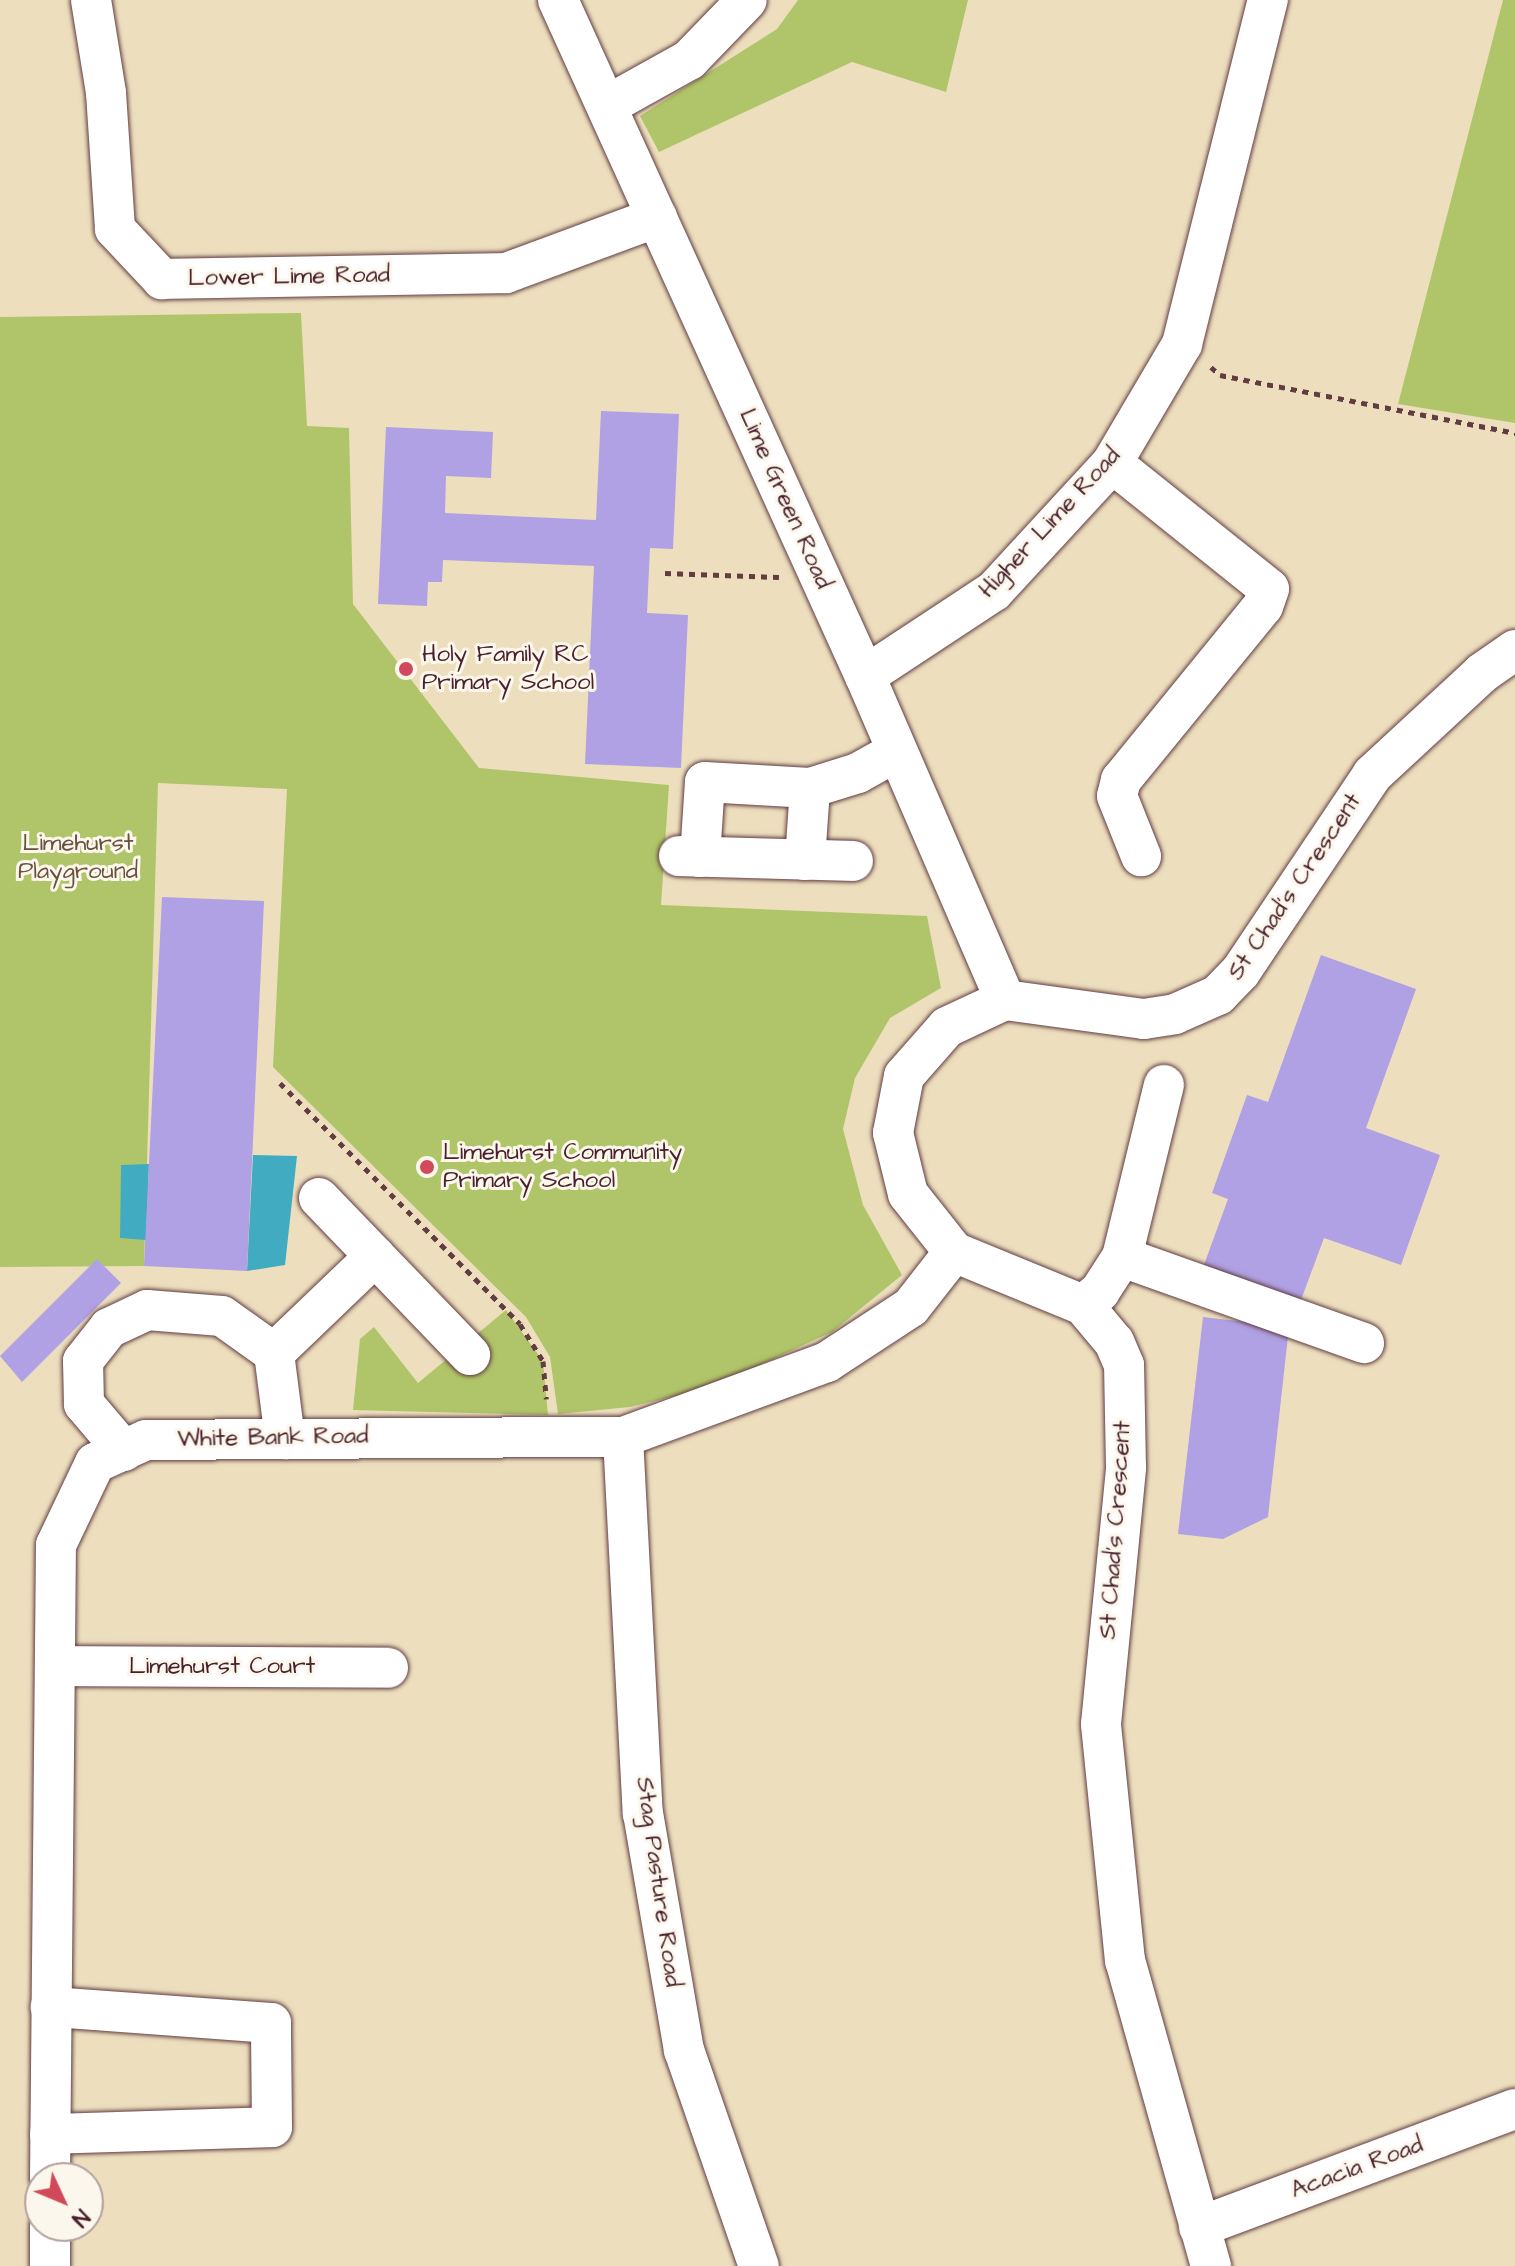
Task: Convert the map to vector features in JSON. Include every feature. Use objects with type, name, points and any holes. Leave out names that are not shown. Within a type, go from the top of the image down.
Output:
[{"type":"street","name":"Lower Lime Road","points":[[91,0],[106,93],[115,229],[162,279],[506,273],[657,217]]},
{"type":"street","name":"Lime Green Road","points":[[558,0],[865,676],[894,753],[1005,1000]]},
{"type":"street","points":[[608,105],[689,60],[747,0]]},
{"type":"street","name":"Higher Lime Road","points":[[865,676],[994,591],[1112,463],[1182,344],[1268,0]]},
{"type":"street","points":[[1112,463],[1269,589],[1263,606],[1121,780],[1117,796],[1141,856]]},
{"type":"street","name":"St Chad's Crescent","points":[[1211,2266],[1125,1961],[1101,1724],[1126,1467],[1124,1365],[1114,1342],[1083,1305],[954,1252],[908,1194],[893,1133],[904,1076],[947,1027],[1005,1000],[1144,1019],[1175,1014],[1218,995],[1241,971],[1372,775],[1482,673],[1515,650]]},
{"type":"street","points":[[853,861],[690,856],[705,782],[810,788],[858,773],[894,753]]},
{"type":"street","points":[[805,860],[810,788]]},
{"type":"street","points":[[1083,1305],[1100,1291],[1122,1257],[1164,1085]]},
{"type":"street","points":[[319,1198],[470,1355]]},
{"type":"street","name":"White Bank Road","points":[[50,2162],[56,1545],[95,1463],[146,1440],[623,1437],[827,1362],[911,1307],[954,1252]]},
{"type":"street","points":[[274,1353],[375,1256]]},
{"type":"street","points":[[1122,1257],[1364,1343]]},
{"type":"street","points":[[124,1451],[84,1404],[83,1361],[109,1328],[147,1310],[222,1316],[274,1353],[285,1439]]},
{"type":"street","name":"Stag Pasture Road","points":[[623,1437],[646,1827],[684,2050],[759,2266]]},
{"type":"street","name":"Limehurst Court","points":[[55,1666],[388,1668]]},
{"type":"street","points":[[50,2134],[272,2127],[271,2023],[51,2007]]},
{"type":"street","name":"Acacia Road","points":[[1199,2227],[1515,2109]]},
{"type":"street","points":[[50,2242],[50,2266]]},
{"type":"path","points":[[1182,344],[1220,375],[1515,433]]},
{"type":"path","points":[[665,573],[773,579],[813,561]]},
{"type":"path","points":[[280,1083],[520,1324],[543,1361],[550,1436]]},
{"type":"green space","points":[[798,0],[968,0],[946,92],[852,62],[659,152],[640,116],[777,29]]},
{"type":"green space","points":[[1503,0],[1515,0],[1515,423],[1398,404]]},
{"type":"green space","name":"Limehurst Community Primary School","points":[[301,313],[307,426],[349,428],[353,604],[479,768],[669,785],[661,905],[927,916],[941,988],[890,1018],[855,1078],[843,1129],[863,1205],[902,1275],[832,1332],[712,1387],[630,1407],[558,1414],[550,1357],[526,1317],[273,1067],[287,789],[158,783],[144,1266],[0,1267],[0,317]]},
{"type":"green space","points":[[506,1310],[543,1361],[548,1415],[353,1410],[360,1339],[374,1327],[418,1383]]},
{"type":"water","points":[[253,1155],[297,1156],[285,1265],[247,1271]]},
{"type":"water","points":[[149,1164],[146,1240],[120,1238],[121,1165]]},
{"type":"building","points":[[601,411],[679,414],[673,549],[650,548],[647,613],[688,615],[681,768],[585,764],[594,566],[443,560],[442,582],[428,582],[427,606],[378,604],[386,427],[493,432],[491,478],[446,476],[445,513],[596,520]]},
{"type":"building","points":[[162,897],[264,901],[247,1271],[144,1266]]},
{"type":"building","points":[[1321,955],[1416,989],[1366,1128],[1440,1155],[1401,1265],[1324,1238],[1298,1308],[1201,1273],[1228,1199],[1212,1193],[1247,1095],[1268,1102]]},
{"type":"building","points":[[97,1259],[121,1283],[22,1382],[0,1356]]},
{"type":"building","points":[[1203,1317],[1289,1327],[1268,1517],[1223,1539],[1178,1534]]},
{"type":"place","name":"Holy Family RC Primary School","points":[[406,669]]},
{"type":"place","name":"Limehurst Community Primary School","points":[[427,1167]]},
{"type":"park label","name":"Limehurst Playground","points":[[78,858]]}]
